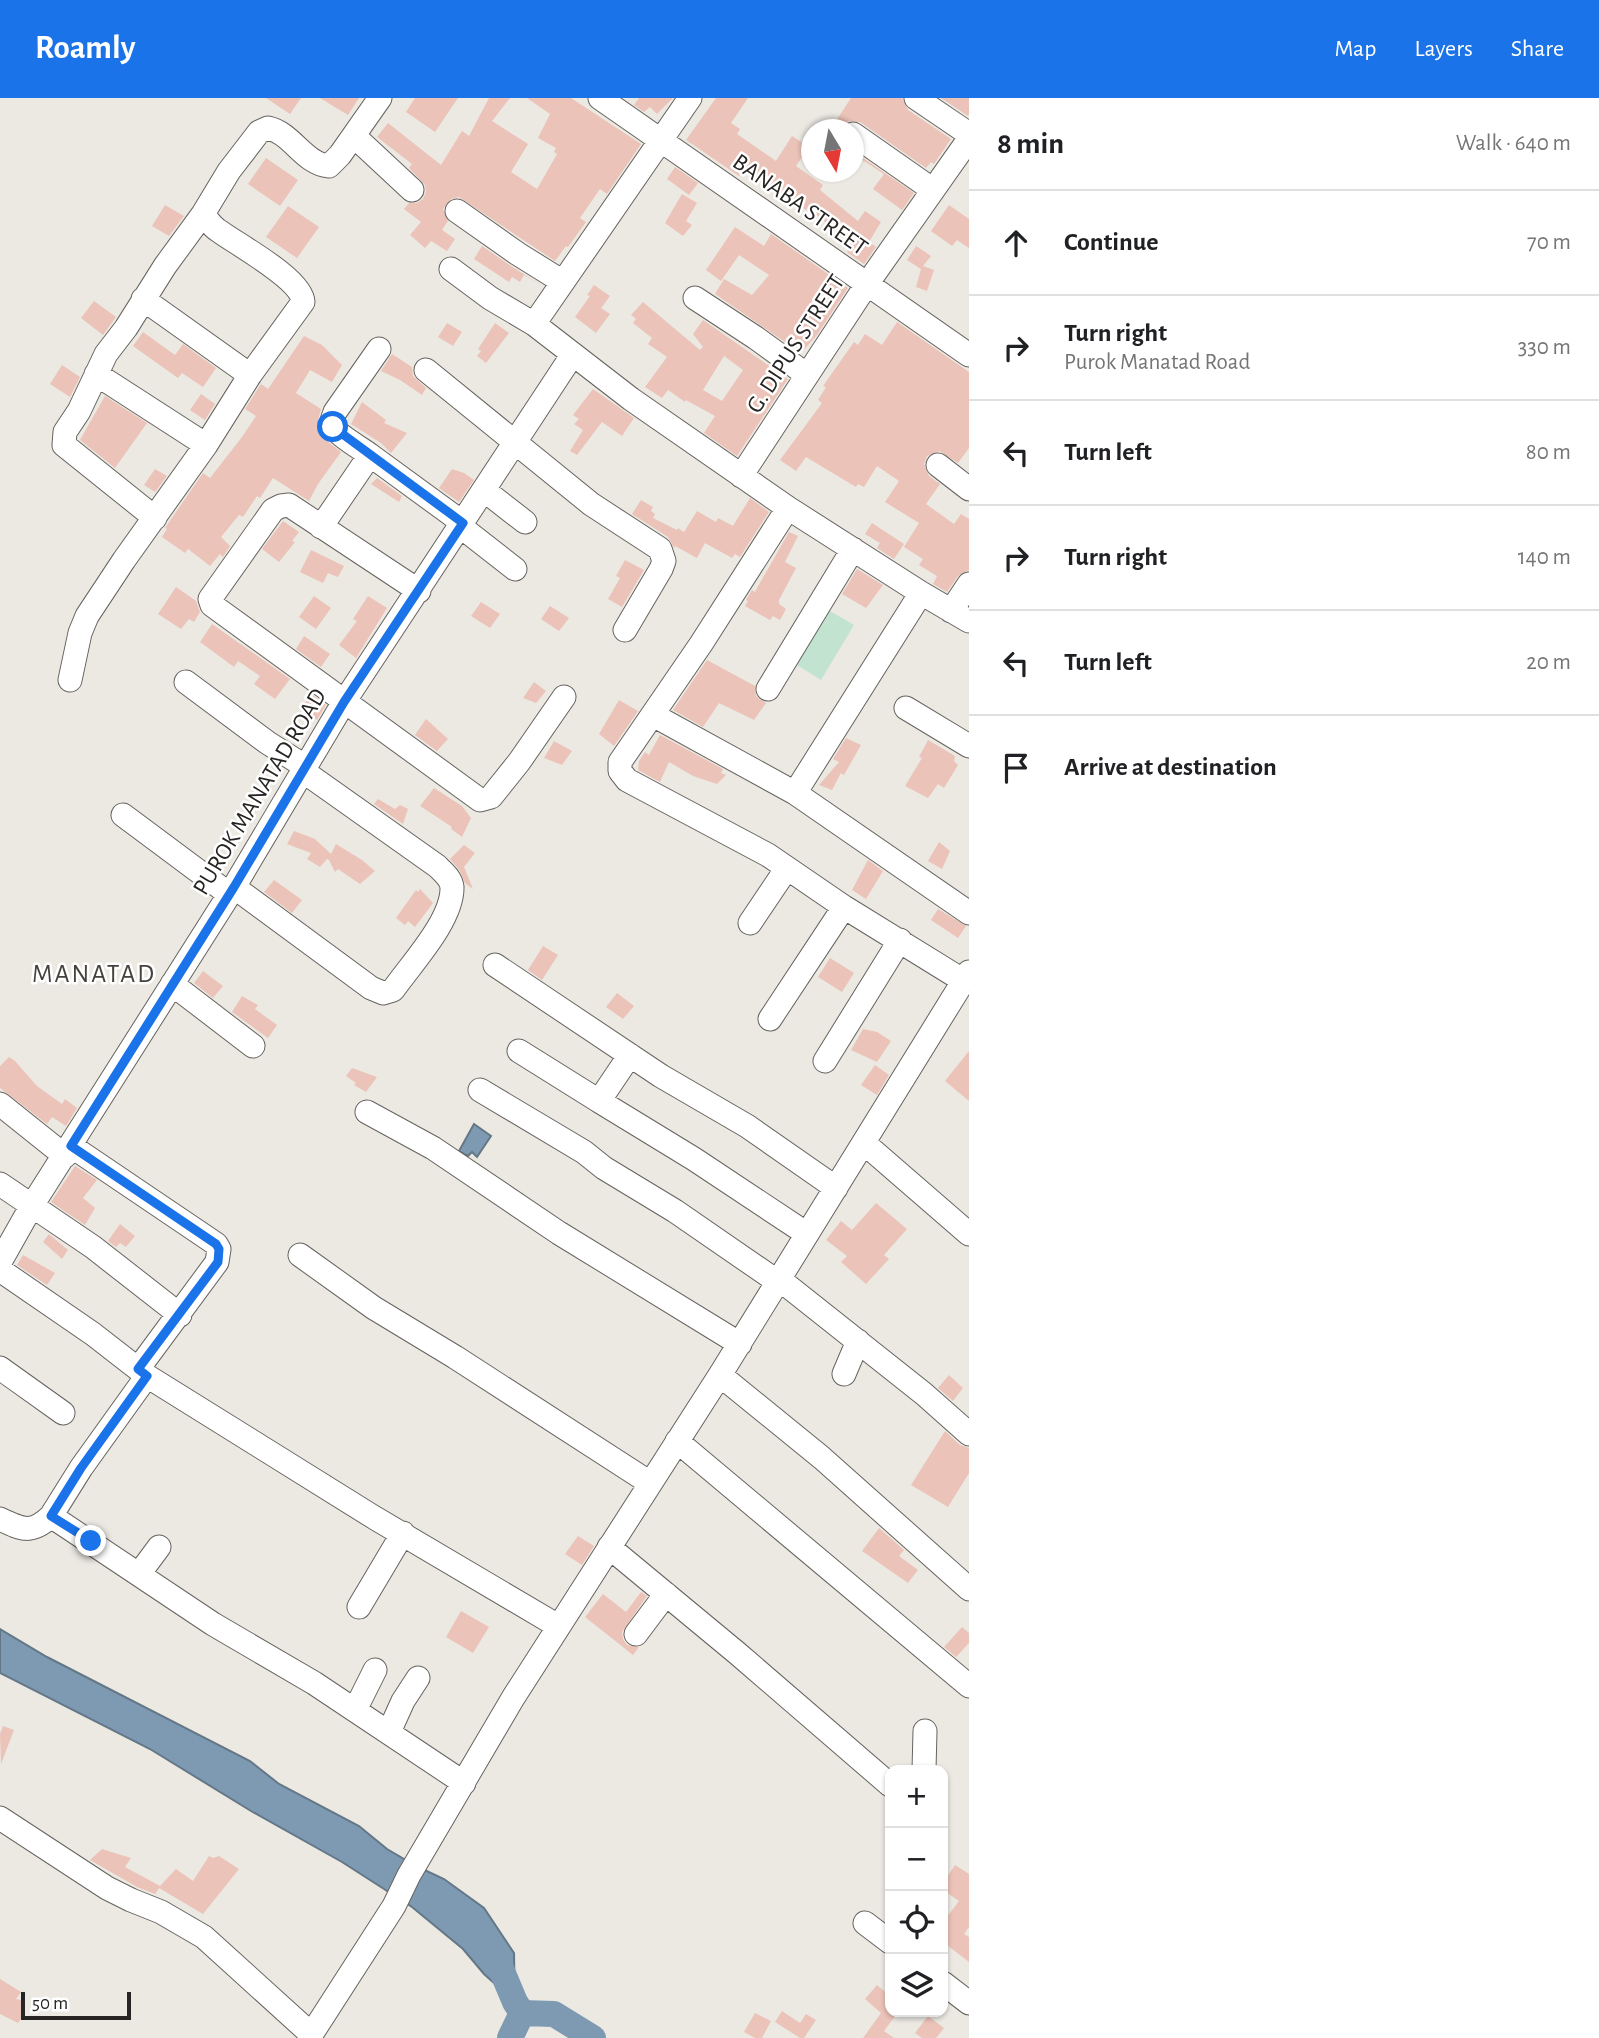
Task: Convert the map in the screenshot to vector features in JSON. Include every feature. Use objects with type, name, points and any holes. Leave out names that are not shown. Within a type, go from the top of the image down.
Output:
[{"type":"street","points":[[155,518],[70,452],[64,442],[65,432],[79,411],[96,374],[143,299],[204,214],[229,171],[263,130],[268,128],[277,131],[313,160],[328,166],[335,162],[380,98]]},
{"type":"street","name":"BANABA STREET","points":[[600,98],[969,355]]},
{"type":"street","points":[[534,324],[690,98]]},
{"type":"street","points":[[916,98],[969,137]]},
{"type":"street","points":[[354,136],[412,190]]},
{"type":"street","name":"G. DIPUS STREET","points":[[741,476],[867,284],[969,137]]},
{"type":"street","points":[[864,142],[933,190]]},
{"type":"street","points":[[457,211],[563,282]]},
{"type":"street","points":[[70,680],[80,633],[87,616],[206,445],[250,375],[302,305],[302,296],[290,280],[215,229],[204,214]]},
{"type":"street","points":[[451,269],[534,324],[631,399],[741,476],[960,616],[969,584]]},
{"type":"street","points":[[695,298],[807,375]]},
{"type":"street","points":[[143,299],[250,375]]},
{"type":"street","points":[[379,349],[335,412],[331,421],[333,427],[461,524],[515,569]]},
{"type":"street","name":"PUROK MANATAD ROAD","points":[[0,1262],[31,1207],[232,891],[344,702],[573,355]]},
{"type":"street","points":[[426,370],[591,504],[660,549],[664,561],[661,569],[625,629]]},
{"type":"street","points":[[96,374],[206,445]]},
{"type":"street","points":[[321,527],[370,455]]},
{"type":"street","points":[[938,465],[969,489]]},
{"type":"street","points":[[484,490],[525,522]]},
{"type":"street","points":[[419,592],[289,505],[273,510],[210,599],[212,605],[480,800],[491,797],[564,697]]},
{"type":"street","points":[[0,1818],[107,1888],[161,1912],[204,1937],[310,2036],[394,1906],[409,1875],[558,1626],[740,1344],[966,977],[844,906],[768,855],[622,776],[620,762],[788,508]]},
{"type":"street","points":[[768,689],[853,550]]},
{"type":"street","points":[[795,793],[921,593]]},
{"type":"street","points":[[123,815],[371,988],[383,993],[393,990],[442,920],[452,886],[448,876],[186,682]]},
{"type":"street","points":[[906,708],[969,746]]},
{"type":"street","points":[[653,715],[795,793],[969,913]]},
{"type":"street","points":[[750,923],[787,868]]},
{"type":"street","points":[[770,1019],[844,906]]},
{"type":"street","points":[[825,1061],[900,940]]},
{"type":"street","points":[[495,965],[630,1055],[747,1126],[836,1188]]},
{"type":"street","points":[[172,984],[253,1046]]},
{"type":"street","points":[[519,1051],[694,1159],[807,1234]]},
{"type":"street","points":[[599,1101],[630,1055]]},
{"type":"street","points":[[480,1090],[549,1130],[778,1280],[858,1341],[969,1434]]},
{"type":"street","points":[[0,1104],[68,1151],[153,1200],[216,1244],[219,1249],[218,1262],[180,1315],[51,1516],[33,1529],[21,1528],[0,1519]]},
{"type":"street","points":[[367,1112],[433,1148],[559,1233],[740,1344]]},
{"type":"street","points":[[864,1143],[969,1234]]},
{"type":"street","points":[[0,1184],[93,1247],[180,1315]]},
{"type":"street","points":[[300,1255],[374,1308],[650,1483]]},
{"type":"street","points":[[0,1270],[93,1334],[143,1373],[375,1518],[558,1626]]},
{"type":"street","points":[[844,1374],[858,1341]]},
{"type":"street","points":[[0,1368],[63,1413]]},
{"type":"street","points":[[720,1375],[822,1458],[969,1589]]},
{"type":"street","points":[[677,1441],[969,1686]]},
{"type":"street","points":[[51,1516],[213,1624],[314,1683],[464,1783]]},
{"type":"street","points":[[359,1607],[403,1533]]},
{"type":"street","points":[[139,1574],[159,1547]]},
{"type":"street","points":[[608,1547],[885,1781]]},
{"type":"street","points":[[636,1634],[666,1594]]},
{"type":"street","points":[[355,1710],[375,1670]]},
{"type":"street","points":[[389,1732],[403,1701],[418,1678]]},
{"type":"street","points":[[925,1731],[925,1765]]},
{"type":"street","points":[[865,1923],[885,1938]]},
{"type":"street","points":[[948,1987],[969,2003]]},
{"type":"green space","points":[[825,608],[854,625],[821,680],[792,662]]},
{"type":"water","points":[[474,1124],[491,1136],[477,1157],[472,1152],[468,1156],[459,1151]]},
{"type":"water","points":[[0,1629],[47,1657],[250,1761],[279,1784],[359,1826],[387,1849],[444,1879],[484,1908],[514,1953],[515,2002],[484,1974],[463,1949],[412,1907],[342,1862],[251,1811],[150,1749],[0,1673]]},
{"type":"building","points":[[266,98],[301,98],[290,114]]},
{"type":"building","points":[[320,98],[359,98],[348,115]]},
{"type":"building","points":[[415,98],[458,98],[435,132],[406,112]]},
{"type":"building","points":[[489,98],[510,98],[492,121],[528,144],[511,172],[537,189],[557,154],[554,152],[556,148],[538,138],[550,114],[527,98],[571,98],[641,144],[607,194],[600,189],[580,218],[586,222],[555,261],[459,197],[451,199],[443,209],[448,221],[442,230],[455,239],[447,251],[431,241],[425,248],[410,235],[421,222],[404,209],[409,203],[417,203],[423,199],[425,185],[409,168],[412,164],[377,137],[388,123],[441,165],[462,131],[469,136]]},
{"type":"building","points":[[639,98],[673,98],[657,114],[650,107],[644,112],[634,105]]},
{"type":"building","points":[[716,98],[748,98],[731,123],[740,129],[737,134],[776,161],[792,136],[801,142],[801,159],[796,166],[801,170],[801,182],[819,182],[823,185],[820,190],[858,221],[865,211],[881,222],[869,242],[876,247],[864,264],[847,252],[850,247],[835,234],[837,232],[808,208],[806,210],[781,193],[778,196],[744,169],[739,176],[686,140]]},
{"type":"building","points":[[851,98],[902,98],[908,110],[951,139],[934,164],[931,162],[926,168],[864,125],[864,119],[837,119]]},
{"type":"building","points":[[941,98],[969,98],[968,116]]},
{"type":"building","points":[[266,158],[298,180],[280,206],[248,184]]},
{"type":"building","points":[[864,159],[914,193],[902,210],[873,189],[884,174]]},
{"type":"building","points":[[675,167],[698,183],[689,195],[667,179]]},
{"type":"building","points":[[682,194],[697,203],[686,221],[692,225],[683,236],[665,223]]},
{"type":"building","points":[[165,205],[184,216],[169,236],[152,226]]},
{"type":"building","points":[[949,205],[969,219],[969,248],[957,240],[952,246],[931,231]]},
{"type":"building","points":[[288,206],[319,227],[297,258],[266,237]]},
{"type":"building","points":[[735,227],[764,246],[771,234],[848,288],[817,335],[801,353],[715,294],[724,279],[752,295],[769,275],[739,255],[721,281],[706,270]]},
{"type":"building","points":[[482,246],[541,285],[524,275],[520,282],[512,277],[509,282],[474,259]]},
{"type":"building","points":[[916,246],[931,256],[923,266],[934,270],[927,291],[916,287],[921,269],[907,260]]},
{"type":"building","points":[[594,285],[610,296],[601,308],[610,314],[596,333],[575,317],[590,296],[587,295]]},
{"type":"building","points":[[94,301],[116,317],[103,335],[81,318]]},
{"type":"building","points":[[643,302],[700,350],[703,347],[693,334],[703,320],[788,379],[737,456],[704,433],[715,416],[686,400],[685,402],[668,390],[662,398],[645,387],[667,357],[648,344],[652,338],[633,323],[636,319],[631,315]],"holes":[[[724,356],[743,370],[722,401],[703,390]]]},
{"type":"building","points":[[897,322],[969,372],[969,448],[958,463],[939,451],[927,456],[924,464],[929,476],[940,484],[926,504],[954,524],[961,514],[969,519],[969,570],[958,576],[947,592],[933,584],[937,576],[919,565],[923,559],[904,547],[919,523],[885,502],[899,481],[877,466],[864,487],[858,484],[856,487],[806,457],[796,471],[780,460],[822,403],[818,400],[826,387],[823,386],[854,342],[858,345],[865,334],[882,345]]},
{"type":"building","points":[[447,323],[462,332],[453,346],[438,337]]},
{"type":"building","points":[[495,323],[509,333],[486,363],[477,356],[481,351],[478,349]]},
{"type":"building","points":[[143,332],[175,355],[183,344],[216,368],[203,387],[182,373],[178,378],[133,346]]},
{"type":"building","points":[[304,336],[322,345],[342,365],[332,382],[310,370],[296,393],[321,409],[318,420],[320,430],[327,441],[341,452],[309,501],[273,478],[260,498],[257,496],[243,517],[239,515],[221,537],[230,546],[223,557],[220,554],[210,566],[188,549],[185,553],[162,537],[167,529],[165,528],[203,473],[210,478],[242,437],[256,416],[245,409],[261,384],[268,389]]},
{"type":"building","points":[[392,354],[412,367],[413,376],[426,388],[422,395],[381,371]]},
{"type":"building","points":[[62,365],[80,377],[70,397],[50,384]]},
{"type":"building","points":[[593,389],[634,418],[622,436],[602,422],[577,455],[570,451],[583,430],[574,424],[579,419],[573,415]]},
{"type":"building","points":[[201,394],[215,404],[205,420],[190,410]]},
{"type":"building","points":[[105,396],[147,423],[115,468],[80,440]]},
{"type":"building","points":[[362,402],[386,420],[384,423],[407,433],[391,453],[381,443],[351,424]]},
{"type":"building","points":[[155,469],[167,476],[155,492],[144,485]]},
{"type":"building","points":[[452,469],[474,480],[459,502],[439,488]]},
{"type":"building","points":[[377,478],[402,496],[399,502],[371,484]]},
{"type":"building","points":[[750,498],[769,512],[740,557],[735,554],[732,558],[705,543],[697,558],[675,546],[674,548],[668,537],[632,514],[641,500],[653,507],[653,518],[684,532],[697,511],[716,522],[718,518],[733,526]]},
{"type":"building","points":[[283,521],[299,532],[292,541],[295,542],[279,562],[262,549]]},
{"type":"building","points":[[872,523],[904,544],[894,559],[877,548],[880,543],[865,534]]},
{"type":"building","points":[[789,532],[798,536],[785,562],[796,568],[779,600],[779,604],[786,609],[780,620],[773,616],[770,620],[745,606],[748,601],[746,600],[752,590],[755,592]]},
{"type":"building","points":[[311,550],[344,566],[338,577],[328,573],[323,583],[300,572]]},
{"type":"building","points":[[625,560],[644,570],[622,607],[608,599],[620,578],[616,576]]},
{"type":"building","points":[[857,569],[883,585],[866,608],[842,594]]},
{"type":"building","points":[[176,587],[196,601],[200,612],[194,622],[189,619],[181,629],[158,614]]},
{"type":"building","points":[[314,596],[331,608],[316,629],[299,617]]},
{"type":"building","points":[[368,596],[387,608],[356,658],[339,645],[357,621],[353,619]]},
{"type":"building","points":[[481,602],[500,614],[490,628],[471,616]]},
{"type":"building","points":[[550,606],[569,618],[559,631],[541,619]]},
{"type":"building","points":[[212,624],[290,679],[275,699],[254,684],[260,676],[238,661],[234,667],[200,642]]},
{"type":"building","points":[[304,636],[330,654],[321,667],[296,649]]},
{"type":"building","points":[[707,660],[755,686],[756,696],[766,703],[754,720],[719,703],[703,727],[673,710]]},
{"type":"building","points":[[534,682],[546,691],[536,703],[523,698]]},
{"type":"building","points":[[311,694],[326,705],[317,720],[301,709]]},
{"type":"building","points":[[619,700],[638,711],[614,746],[599,734]]},
{"type":"building","points":[[426,719],[448,739],[437,751],[415,735]]},
{"type":"building","points":[[660,735],[723,769],[721,773],[726,775],[717,784],[693,776],[669,762],[660,782],[638,770],[639,761],[645,752],[649,755]]},
{"type":"building","points":[[846,738],[861,745],[844,775],[841,773],[832,790],[819,785],[839,762],[833,759]]},
{"type":"building","points":[[928,740],[955,756],[954,761],[958,765],[944,788],[938,784],[928,798],[905,786],[922,758],[919,757]]},
{"type":"building","points":[[554,741],[572,751],[562,765],[544,758]]},
{"type":"building","points":[[434,788],[462,806],[471,818],[462,837],[451,829],[452,827],[420,806]]},
{"type":"building","points":[[378,799],[395,809],[400,805],[408,809],[403,824],[374,804]]},
{"type":"building","points":[[294,831],[315,839],[331,854],[336,844],[375,871],[360,884],[338,869],[335,872],[327,859],[320,867],[307,859],[311,853],[287,844]]},
{"type":"building","points":[[939,842],[950,851],[942,869],[928,861]]},
{"type":"building","points":[[464,845],[475,853],[464,867],[473,889],[465,883],[460,871],[450,859]]},
{"type":"building","points":[[868,860],[883,871],[866,899],[852,890]]},
{"type":"building","points":[[274,880],[302,900],[292,913],[264,892]]},
{"type":"building","points":[[420,889],[433,903],[415,927],[408,921],[405,925],[396,918],[416,890],[418,892]]},
{"type":"building","points":[[938,909],[966,926],[958,938],[931,920]]},
{"type":"building","points":[[543,946],[558,955],[542,980],[528,970]]},
{"type":"building","points":[[830,958],[854,973],[842,992],[818,977]]},
{"type":"building","points":[[203,971],[223,986],[213,998],[194,983]]},
{"type":"building","points":[[617,993],[634,1006],[623,1019],[606,1007]]},
{"type":"building","points":[[242,996],[258,1005],[255,1009],[277,1025],[268,1038],[232,1012]]},
{"type":"building","points":[[863,1029],[877,1032],[891,1041],[877,1062],[851,1050]]},
{"type":"building","points":[[969,1051],[969,1101],[945,1081]]},
{"type":"building","points":[[9,1057],[37,1086],[62,1104],[65,1099],[77,1108],[66,1126],[52,1117],[47,1124],[0,1088],[0,1066]]},
{"type":"building","points":[[875,1065],[889,1075],[877,1095],[861,1085]]},
{"type":"building","points":[[352,1068],[377,1077],[366,1092],[346,1076]]},
{"type":"building","points":[[75,1166],[97,1180],[83,1198],[95,1208],[85,1225],[51,1202]]},
{"type":"building","points":[[876,1203],[907,1229],[884,1255],[889,1259],[866,1284],[841,1262],[847,1256],[826,1240],[841,1221],[852,1230]]},
{"type":"building","points":[[120,1224],[135,1236],[126,1247],[120,1243],[116,1247],[108,1241]]},
{"type":"building","points":[[49,1234],[68,1250],[62,1259],[43,1242]]},
{"type":"building","points":[[23,1255],[55,1273],[47,1285],[17,1265]]},
{"type":"building","points":[[949,1375],[963,1388],[953,1401],[938,1388]]},
{"type":"building","points":[[945,1431],[960,1445],[969,1448],[969,1473],[948,1507],[911,1485]]},
{"type":"building","points":[[879,1528],[904,1550],[899,1556],[918,1570],[908,1583],[862,1551]]},
{"type":"building","points":[[578,1536],[594,1546],[582,1565],[565,1554]]},
{"type":"building","points":[[641,1592],[647,1596],[622,1632],[627,1645],[639,1647],[633,1655],[585,1617],[603,1594],[626,1612]]},
{"type":"building","points":[[461,1611],[489,1627],[473,1653],[446,1637]]},
{"type":"building","points":[[962,1627],[969,1633],[969,1643],[956,1657],[944,1647]]},
{"type":"building","points":[[3,1726],[14,1730],[1,1764],[0,1734]]},
{"type":"building","points":[[102,1849],[131,1858],[125,1867],[160,1886],[176,1869],[193,1881],[209,1856],[219,1856],[239,1869],[203,1914],[159,1888],[155,1894],[137,1887],[90,1860]]},
{"type":"building","points":[[955,1865],[969,1874],[969,1927],[964,1934],[969,1937],[969,1962],[948,1946],[948,1915],[959,1901],[948,1893],[948,1876]]},
{"type":"building","points":[[0,1979],[21,1992],[16,1999],[25,2001],[21,2006],[24,2015],[18,2023],[0,2014]]},
{"type":"building","points":[[877,1985],[885,1992],[885,2017],[894,2017],[884,2031],[894,2038],[863,2038],[881,2013],[865,1999]]},
{"type":"building","points":[[782,2011],[800,2023],[806,2014],[816,2020],[804,2038],[800,2038],[775,2022]]},
{"type":"building","points":[[755,2013],[771,2021],[762,2038],[755,2038],[744,2032]]},
{"type":"building","points":[[927,2017],[944,2028],[936,2038],[922,2038],[915,2033]]},
{"type":"waterway","points":[[502,1971],[522,2013]]},
{"type":"waterway","points":[[522,2013],[554,2014],[593,2038]]},
{"type":"waterway","points":[[510,2038],[522,2013]]},
{"type":"district","name":"MANATAD","points":[[94,974]]},
{"type":"route","points":[[91,1541],[51,1516],[81,1468],[147,1376],[138,1369],[180,1315],[218,1262],[220,1255],[216,1244],[71,1146],[234,887],[344,702],[463,523],[333,427]]}]
